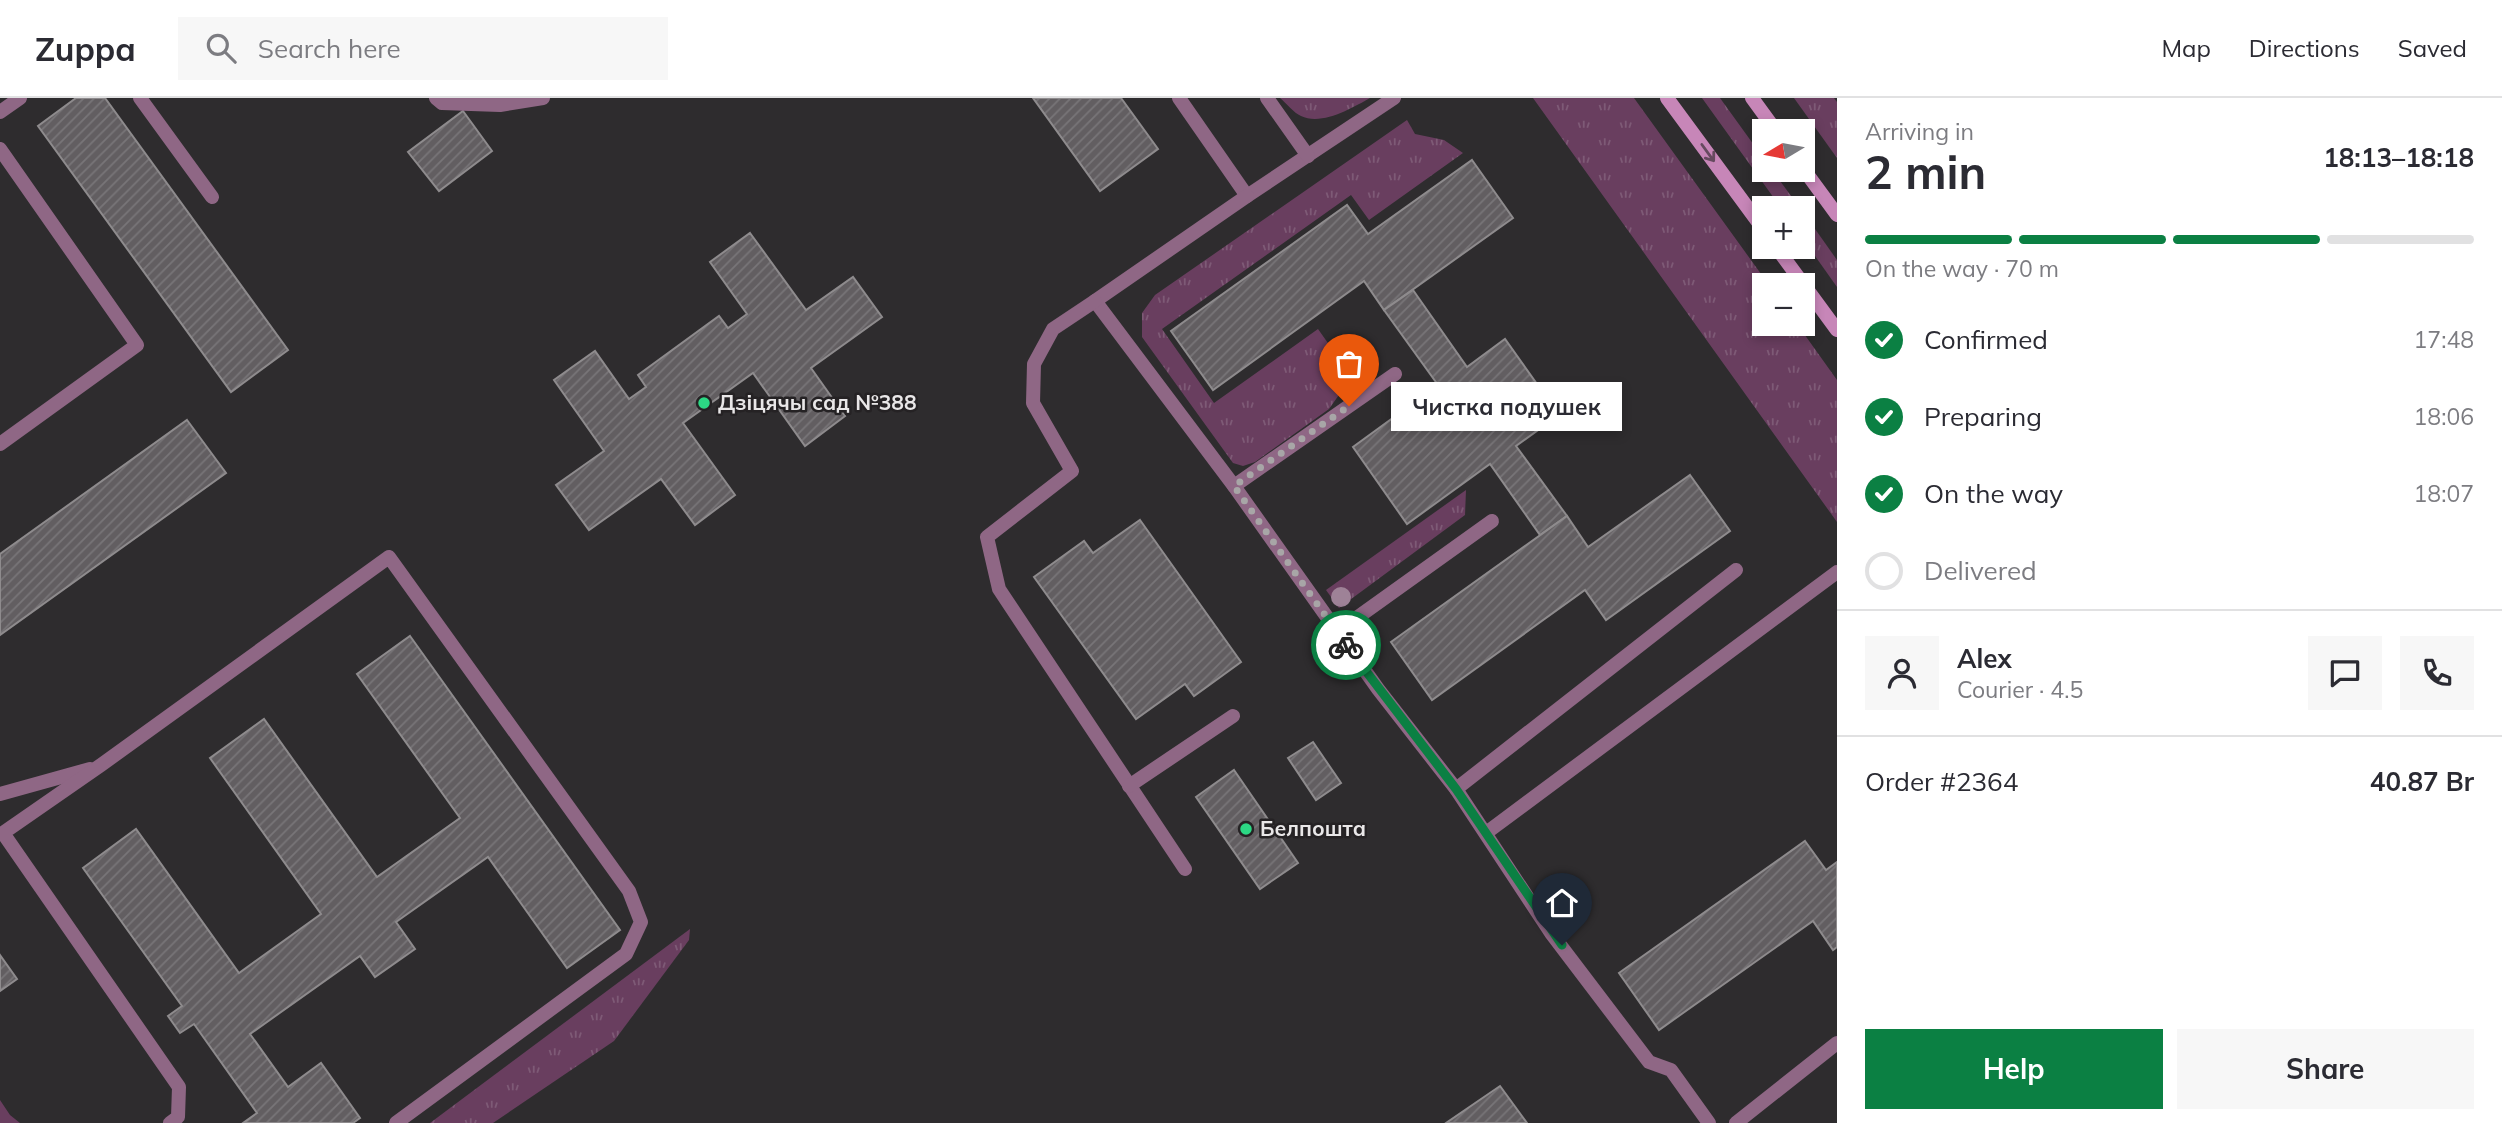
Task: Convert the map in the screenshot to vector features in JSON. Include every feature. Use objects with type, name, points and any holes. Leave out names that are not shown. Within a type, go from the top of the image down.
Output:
[{"type":"main road","points":[[1667,98],[1752,214]]},
{"type":"main road","points":[[1752,98],[1767,119]]},
{"type":"main road","points":[[1813,182],[1837,215]]},
{"type":"main road","points":[[1785,259],[1837,330]]},
{"type":"lane","points":[[0,112],[20,98]]},
{"type":"lane","points":[[140,98],[212,197]]},
{"type":"lane","points":[[436,98],[442,103],[500,105],[543,98]]},
{"type":"lane","points":[[1179,98],[1247,196]]},
{"type":"lane","points":[[1267,98],[1308,156]]},
{"type":"lane","points":[[1185,869],[999,589],[987,537],[1072,471],[1033,403],[1034,364],[1053,329],[1394,98]]},
{"type":"lane","points":[[0,149],[137,345],[0,444]]},
{"type":"lane","points":[[1095,301],[1234,486],[1378,689],[1456,789],[1551,933],[1649,1062],[1671,1070],[1709,1123]]},
{"type":"lane","points":[[1234,486],[1395,374]]},
{"type":"lane","points":[[1337,632],[1492,522]]},
{"type":"lane","points":[[170,1123],[177,1117],[179,1087],[3,834],[389,557],[629,891],[641,922],[626,954],[396,1123]]},
{"type":"lane","points":[[1456,789],[1736,570]]},
{"type":"lane","points":[[1486,833],[1837,572]]},
{"type":"lane","points":[[1129,786],[1233,716]]},
{"type":"lane","points":[[0,794],[101,765]]},
{"type":"lane","points":[[1736,1123],[1837,1043]]},
{"type":"green space","points":[[1280,98],[1370,98],[1337,114],[1309,119],[1298,115]]},
{"type":"green space","points":[[1533,98],[1634,98],[1760,273],[1752,273],[1752,336],[1806,336],[1837,380],[1837,522]]},
{"type":"green space","points":[[1702,98],[1720,98],[1752,142],[1752,168]]},
{"type":"green space","points":[[1794,98],[1834,98],[1837,102],[1837,158],[1815,127],[1815,119],[1809,119]]},
{"type":"green space","points":[[1407,120],[1415,134],[1444,140],[1463,153],[1369,220],[1351,195],[1162,329],[1214,403],[1318,329],[1342,363],[1344,375],[1341,392],[1329,409],[1255,462],[1243,466],[1233,463],[1142,337],[1142,313],[1155,295]]},
{"type":"green space","points":[[1762,182],[1781,182],[1791,196],[1772,196]]},
{"type":"green space","points":[[1815,229],[1837,260],[1837,287],[1815,256]]},
{"type":"green space","points":[[1466,490],[1465,515],[1339,608],[1326,590]]},
{"type":"green space","points":[[690,929],[689,940],[614,1041],[493,1123],[430,1123]]},
{"type":"green space","points":[[0,1100],[10,1115],[20,1123],[0,1123]]},
{"type":"building","points":[[76,98],[105,98],[288,350],[231,392],[38,126]]},
{"type":"building","points":[[1033,98],[1121,98],[1158,149],[1100,191]]},
{"type":"building","points":[[463,111],[492,151],[439,191],[408,152]]},
{"type":"building","points":[[1472,160],[1513,218],[1384,310],[1364,281],[1213,390],[1171,331],[1347,205],[1368,234]]},
{"type":"building","points":[[750,233],[806,310],[853,277],[882,317],[811,368],[845,416],[805,446],[753,373],[683,423],[735,495],[695,525],[661,479],[589,530],[556,485],[604,451],[554,380],[595,351],[629,399],[646,387],[638,375],[719,316],[728,328],[747,314],[710,262]]},
{"type":"building","points":[[1413,290],[1467,367],[1505,339],[1559,415],[1516,446],[1567,516],[1540,535],[1490,464],[1407,524],[1353,447],[1438,385],[1384,310]]},
{"type":"building","points":[[187,420],[226,473],[0,635],[0,554]]},
{"type":"building","points":[[1690,475],[1730,531],[1606,620],[1585,590],[1432,700],[1391,642],[1567,516],[1588,547]]},
{"type":"building","points":[[1140,520],[1241,662],[1194,696],[1185,684],[1136,719],[1034,577],[1084,541],[1093,553]]},
{"type":"building","points":[[410,636],[620,930],[567,968],[488,857],[396,922],[415,949],[375,977],[360,956],[250,1034],[288,1087],[321,1063],[360,1118],[353,1123],[243,1123],[257,1113],[194,1024],[180,1033],[168,1016],[182,1006],[83,868],[136,829],[239,973],[321,914],[210,758],[264,719],[377,877],[460,818],[357,674]]},
{"type":"building","points":[[1313,742],[1341,783],[1316,800],[1288,758]]},
{"type":"building","points":[[1234,770],[1298,863],[1260,889],[1196,797]]},
{"type":"building","points":[[1805,841],[1826,870],[1837,862],[1837,947],[1833,950],[1813,921],[1659,1030],[1619,973]]},
{"type":"building","points":[[0,955],[17,979],[0,991]]},
{"type":"building","points":[[1500,1086],[1527,1123],[1446,1123]]},
{"type":"way so far","points":[[1346,645],[1234,486],[1349,406]]},
{"type":"place","name":"Дзіцячы сад №388","points":[[704,403]]},
{"type":"place","name":"Чистка подушек","points":[[1349,406]]},
{"type":"place","name":"Белпошта","points":[[1246,829]]},
{"type":"route","points":[[1346,645],[1456,789],[1551,933],[1562,945]]}]
